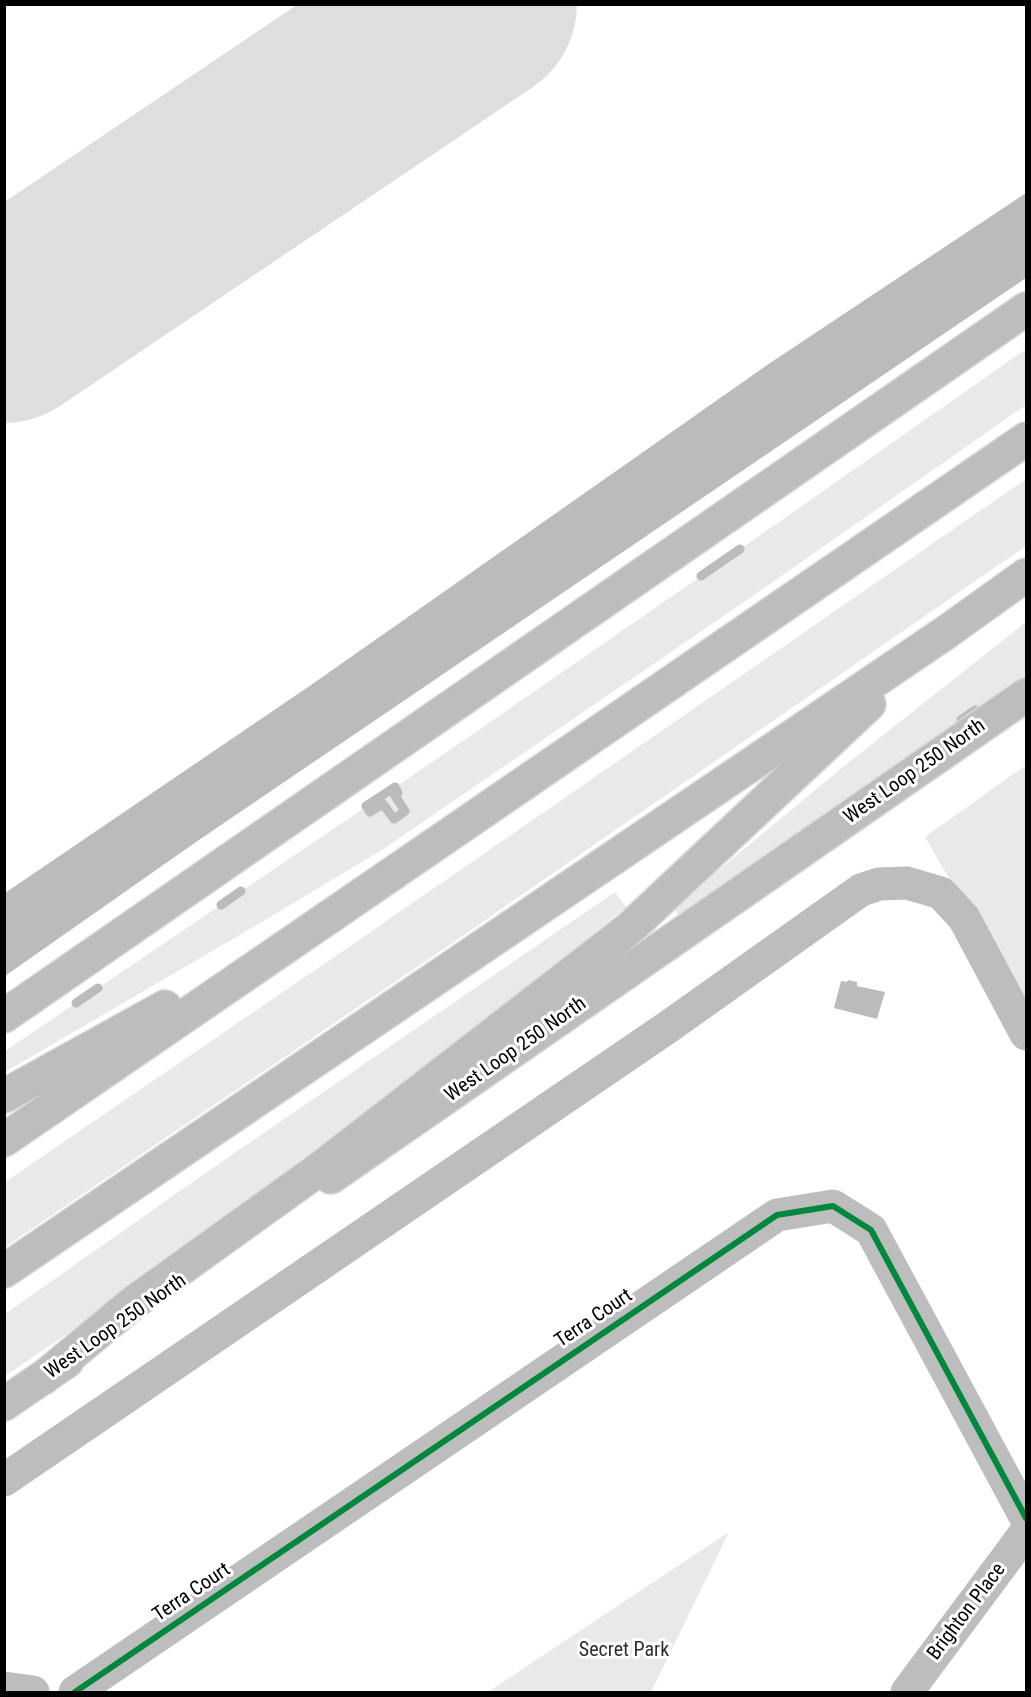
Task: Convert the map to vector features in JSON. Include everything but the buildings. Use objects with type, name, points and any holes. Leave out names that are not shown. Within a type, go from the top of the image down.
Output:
[{"type":"main road","points":[[4,1016],[1026,309]]},
{"type":"main road","points":[[4,1140],[1026,439]]},
{"type":"main road","points":[[4,1271],[948,631],[1026,575]]},
{"type":"main road","points":[[44,1378],[133,1303],[318,1170],[630,928],[948,631]]},
{"type":"main road","name":"West Loop 250 North","points":[[4,1404],[1026,695]]},
{"type":"main road","points":[[4,1096],[171,1003],[414,858]]},
{"type":"main road","points":[[4,1480],[668,1027],[861,890],[879,884],[907,883],[941,893],[963,918],[1026,1034]]},
{"type":"main road","name":"Terra Court","points":[[75,1692],[777,1215],[833,1206],[871,1230],[1026,1518]]},
{"type":"main road","name":"Brighton Place","points":[[907,1692],[1026,1532]]},
{"type":"main road","points":[[4,1688],[33,1692]]},
{"type":"green space","points":[[1026,349],[1026,405],[382,850],[5,1072],[5,1051],[444,754]]},
{"type":"green space","points":[[1026,479],[1026,546],[442,950],[5,1247],[5,1182]]},
{"type":"green space","points":[[1026,622],[1026,676],[680,917],[673,908],[843,767]]},
{"type":"green space","points":[[1026,765],[1026,1011],[925,837]]},
{"type":"green space","points":[[615,892],[626,907],[443,1055],[175,1261],[5,1376],[5,1314],[204,1174]]},
{"type":"green space","name":"Secret Park","points":[[729,1532],[651,1692],[488,1692]]},
{"type":"shaded area","points":[[1026,193],[1026,278],[196,842],[5,976],[5,893],[311,685],[770,363]]},
{"type":"shaded area","points":[[848,980],[857,982],[857,986],[885,992],[877,1019],[834,1008],[841,981],[847,982]]},
{"type":"waterway","points":[[701,576],[740,549]]},
{"type":"waterway","points":[[961,720],[975,710]]},
{"type":"waterway","points":[[395,787],[398,793],[395,796],[405,811],[394,819],[383,804],[370,812],[366,806],[395,787]]},
{"type":"waterway","points":[[221,905],[241,891]]},
{"type":"waterway","points":[[76,1003],[98,988]]},
{"type":"taxiway","points":[[334,101],[358,27],[351,4]]},
{"type":"runway","points":[[4,323],[477,4]]},
{"type":"cycle path","points":[[75,1692],[777,1215],[833,1206],[871,1230],[1026,1518]]}]
